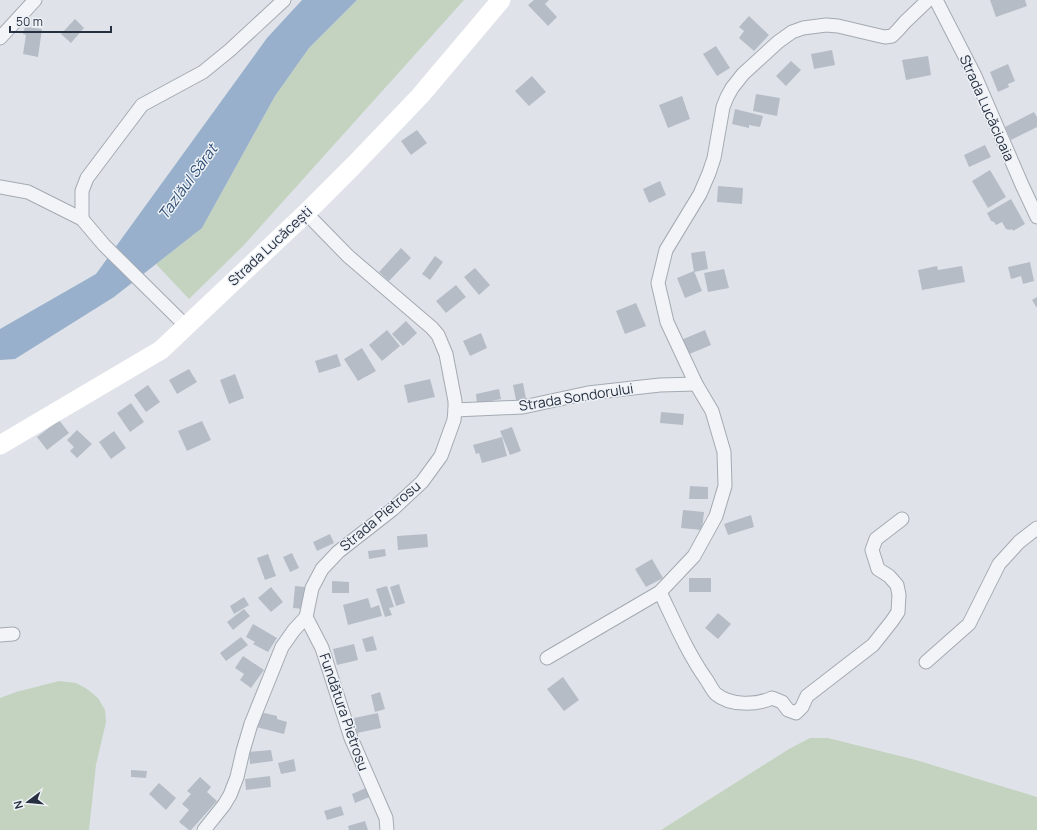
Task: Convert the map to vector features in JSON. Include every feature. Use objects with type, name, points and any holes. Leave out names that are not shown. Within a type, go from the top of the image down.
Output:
[{"type":"main road","name":"Strada Lucăcești","points":[[0,445],[161,350],[306,213],[354,165],[420,96],[501,0]]},
{"type":"street","points":[[0,38],[35,0]]},
{"type":"street","points":[[82,219],[82,191],[87,178],[142,105],[202,72],[230,50],[284,0]]},
{"type":"street","points":[[547,658],[660,592],[694,556],[716,516],[725,486],[724,452],[712,411],[696,384],[667,322],[658,283],[666,250],[700,194],[709,174],[714,158],[723,107],[732,88],[743,74],[778,42],[792,32],[803,28],[826,25],[838,26],[885,37],[892,36],[928,0]]},
{"type":"street","name":"Strada Lucăcioaia","points":[[936,0],[975,76],[1037,217]]},
{"type":"street","points":[[0,187],[28,192],[82,219],[104,245],[186,326]]},
{"type":"street","name":"Strada Pietrosu","points":[[204,830],[230,795],[237,777],[242,751],[251,724],[282,647],[306,617],[312,588],[317,578],[329,560],[347,544],[393,509],[422,482],[441,456],[446,444],[455,410],[453,384],[446,354],[438,335],[432,328],[348,256],[306,213]]},
{"type":"street","name":"Strada Sondorului","points":[[455,410],[523,407],[588,393],[660,385],[696,384]]},
{"type":"street","points":[[660,592],[696,664],[716,694],[727,700],[749,704],[763,702],[772,698],[782,702],[788,710],[796,713],[802,707],[807,696],[872,645],[898,612],[897,585],[889,576],[878,569],[872,550],[876,539],[902,519]]},
{"type":"street","points":[[926,662],[969,624],[999,564],[1019,542],[1037,528]]},
{"type":"street","name":"Fundătura Pietrosu","points":[[306,617],[322,648],[351,738],[386,818],[387,830]]},
{"type":"green space","points":[[357,0],[464,0],[243,246],[189,299],[156,264],[202,228],[275,96],[309,48]]},
{"type":"green space","points":[[59,681],[76,683],[87,689],[98,698],[105,710],[106,722],[96,765],[89,830],[0,830],[0,698],[16,692]]},
{"type":"green space","points":[[810,738],[828,738],[916,760],[1037,797],[1037,830],[661,830],[789,749]]},
{"type":"water","name":"Tazlăul Sărat","points":[[302,0],[357,0],[309,48],[275,96],[202,228],[114,297],[15,359],[0,360],[0,329],[96,274],[267,38]]},
{"type":"building","points":[[534,0],[549,0],[545,4],[557,17],[548,26],[528,5]]},
{"type":"building","points":[[990,0],[1025,0],[1027,6],[996,17]]},
{"type":"building","points":[[749,16],[769,35],[754,51],[739,38],[744,31],[739,27]]},
{"type":"building","points":[[75,19],[84,28],[71,43],[61,34]]},
{"type":"building","points":[[25,27],[42,29],[38,57],[23,54],[26,35],[23,34]]},
{"type":"building","points":[[716,46],[730,68],[717,76],[703,54]]},
{"type":"building","points":[[832,50],[835,65],[814,69],[811,54]]},
{"type":"building","points":[[928,56],[931,75],[906,80],[902,60]]},
{"type":"building","points":[[791,61],[801,70],[786,86],[776,76]]},
{"type":"building","points":[[1008,64],[1015,81],[1008,84],[1009,87],[998,92],[990,72]]},
{"type":"building","points":[[532,76],[546,92],[529,106],[515,91]]},
{"type":"building","points":[[756,94],[780,98],[777,116],[753,111]]},
{"type":"building","points":[[682,96],[690,119],[668,128],[659,105]]},
{"type":"building","points":[[735,109],[763,116],[760,127],[749,125],[749,128],[732,124]]},
{"type":"building","points":[[1034,112],[1037,117],[1037,127],[1011,140],[1005,127]]},
{"type":"building","points":[[417,130],[427,143],[411,155],[401,141]]},
{"type":"building","points":[[985,145],[991,157],[969,167],[964,155]]},
{"type":"building","points":[[990,170],[1006,197],[988,208],[972,181]]},
{"type":"building","points":[[660,181],[666,195],[649,203],[643,189]]},
{"type":"building","points":[[718,186],[743,188],[742,204],[717,202]]},
{"type":"building","points":[[1011,199],[1025,224],[1013,231],[1012,229],[1006,229],[1002,222],[996,225],[991,221],[987,213]]},
{"type":"building","points":[[401,248],[411,258],[389,281],[379,272]]},
{"type":"building","points":[[705,251],[708,269],[694,272],[691,253]]},
{"type":"building","points":[[435,256],[443,262],[430,280],[422,274]]},
{"type":"building","points":[[1030,262],[1034,281],[1023,284],[1021,276],[1011,279],[1008,267]]},
{"type":"building","points":[[937,266],[938,270],[962,266],[965,282],[922,290],[918,270]]},
{"type":"building","points":[[475,268],[490,285],[479,295],[464,277]]},
{"type":"building","points":[[724,269],[729,288],[708,292],[704,273]]},
{"type":"building","points":[[694,271],[702,291],[685,298],[677,278]]},
{"type":"building","points":[[456,285],[466,297],[446,313],[436,301]]},
{"type":"building","points":[[1037,297],[1037,308],[1032,300]]},
{"type":"building","points":[[636,303],[646,326],[625,334],[616,311]]},
{"type":"building","points":[[406,321],[417,333],[403,346],[392,334]]},
{"type":"building","points":[[387,330],[400,346],[382,361],[369,345]]},
{"type":"building","points":[[705,330],[711,345],[687,355],[681,340]]},
{"type":"building","points":[[481,333],[487,348],[470,356],[463,341]]},
{"type":"building","points":[[362,348],[376,371],[358,381],[344,359]]},
{"type":"building","points":[[337,354],[341,366],[319,373],[315,361]]},
{"type":"building","points":[[189,369],[197,382],[177,394],[169,380]]},
{"type":"building","points":[[235,374],[244,398],[229,404],[220,380]]},
{"type":"building","points":[[430,379],[435,397],[408,403],[404,385]]},
{"type":"building","points":[[523,383],[527,404],[517,405],[513,385]]},
{"type":"building","points":[[148,385],[160,402],[146,412],[134,395]]},
{"type":"building","points":[[499,389],[501,399],[477,404],[476,394]]},
{"type":"building","points":[[131,403],[144,422],[130,432],[117,413]]},
{"type":"building","points":[[661,412],[684,414],[683,425],[660,423]]},
{"type":"building","points":[[59,420],[69,433],[47,450],[37,437]]},
{"type":"building","points":[[202,421],[211,440],[187,451],[178,431]]},
{"type":"building","points":[[512,427],[521,451],[510,455],[500,431]]},
{"type":"building","points":[[77,430],[92,444],[77,458],[70,451],[74,447],[67,440]]},
{"type":"building","points":[[114,431],[126,448],[111,459],[99,442]]},
{"type":"building","points":[[502,437],[507,456],[482,463],[479,453],[476,454],[473,445]]},
{"type":"building","points":[[690,486],[708,487],[708,499],[689,499]]},
{"type":"building","points":[[683,510],[704,512],[702,530],[681,528]]},
{"type":"building","points":[[751,515],[754,527],[728,535],[724,524]]},
{"type":"building","points":[[330,534],[334,543],[317,551],[313,542]]},
{"type":"building","points":[[427,534],[428,547],[398,550],[397,536]]},
{"type":"building","points":[[385,549],[386,556],[369,559],[368,551]]},
{"type":"building","points":[[292,553],[299,568],[290,572],[283,557]]},
{"type":"building","points":[[268,554],[276,576],[265,580],[257,558]]},
{"type":"building","points":[[652,559],[663,578],[646,587],[635,569]]},
{"type":"building","points":[[689,578],[711,578],[711,592],[689,592]]},
{"type":"building","points":[[332,581],[349,582],[349,593],[332,593]]},
{"type":"building","points":[[399,584],[405,603],[396,606],[390,587]]},
{"type":"building","points":[[295,586],[305,587],[304,609],[293,608]]},
{"type":"building","points":[[387,586],[394,607],[389,608],[392,615],[385,617],[376,589]]},
{"type":"building","points":[[271,587],[283,602],[271,612],[258,598]]},
{"type":"building","points":[[244,597],[249,605],[234,614],[230,606]]},
{"type":"building","points":[[368,598],[371,608],[379,605],[382,616],[348,625],[343,605]]},
{"type":"building","points":[[244,609],[250,616],[233,630],[227,622]]},
{"type":"building","points":[[718,613],[731,624],[718,639],[705,628]]},
{"type":"building","points":[[253,624],[277,638],[268,652],[253,644],[255,642],[246,637]]},
{"type":"building","points":[[373,636],[377,650],[366,652],[362,639]]},
{"type":"building","points":[[241,637],[248,645],[226,661],[220,653]]},
{"type":"building","points":[[354,644],[358,660],[337,665],[333,649]]},
{"type":"building","points":[[243,656],[264,670],[251,688],[240,680],[244,674],[235,668]]},
{"type":"building","points":[[563,677],[579,700],[564,711],[547,689]]},
{"type":"building","points":[[380,692],[385,709],[375,712],[371,695]]},
{"type":"building","points":[[260,712],[277,716],[277,719],[287,722],[284,734],[256,727]]},
{"type":"building","points":[[378,713],[381,728],[357,733],[354,718]]},
{"type":"building","points":[[271,750],[273,761],[250,764],[249,752]]},
{"type":"building","points":[[294,759],[296,771],[281,774],[278,763]]},
{"type":"building","points":[[131,770],[147,771],[146,778],[131,777]]},
{"type":"building","points":[[270,776],[271,787],[246,790],[245,779]]},
{"type":"building","points":[[200,777],[211,787],[207,792],[217,801],[191,830],[189,830],[179,822],[189,810],[182,804],[191,794],[187,791]]},
{"type":"building","points":[[159,783],[176,798],[166,810],[149,794]]},
{"type":"building","points":[[368,787],[372,796],[355,803],[352,794]]},
{"type":"building","points":[[341,806],[344,815],[327,820],[324,811]]},
{"type":"building","points":[[365,821],[368,830],[349,830],[348,826]]}]
